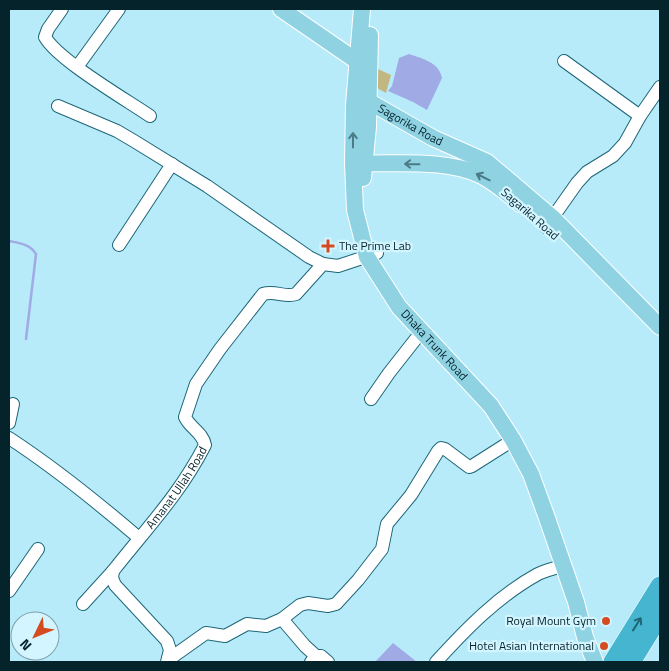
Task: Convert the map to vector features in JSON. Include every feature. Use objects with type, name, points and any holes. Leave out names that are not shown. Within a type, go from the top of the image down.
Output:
[{"type":"highway","points":[[613,662],[660,586]]},
{"type":"highway","points":[[631,662],[660,615]]},
{"type":"main road","points":[[281,9],[363,65]]},
{"type":"main road","name":"Dhaka Trunk Road","points":[[362,9],[363,65],[361,99],[368,127],[359,163],[372,255],[399,306],[495,410],[513,440],[530,474],[564,566],[584,637],[595,662]]},
{"type":"main road","name":"Dhaka Trunk Road","points":[[363,65],[372,9]]},
{"type":"main road","name":"Sagorika Road","points":[[361,99],[433,138],[487,162],[549,223]]},
{"type":"main road","name":"Sagarika Road","points":[[359,163],[442,165],[479,175],[493,182],[549,223],[660,327]]},
{"type":"main road","name":"Sagarika Road","points":[[549,223],[660,340]]},
{"type":"main road","name":"Dhaka Trunk Road","points":[[372,255],[408,301],[507,412],[522,436],[544,481],[565,538],[580,582],[602,662]]},
{"type":"street","points":[[62,9],[48,29],[45,37],[50,46],[77,67],[150,116]]},
{"type":"street","points":[[77,67],[118,9]]},
{"type":"street","points":[[564,61],[640,116]]},
{"type":"street","points":[[549,223],[576,183],[587,172],[613,156],[625,143],[640,116],[660,87]]},
{"type":"street","points":[[58,106],[117,131],[208,186],[309,257],[322,264],[338,266],[372,255]]},
{"type":"street","points":[[119,245],[172,164]]},
{"type":"street","name":"Amanat Ullah Road","points":[[83,604],[169,503],[192,470],[205,445],[204,438],[188,424],[184,417],[196,384],[220,349],[263,294],[271,292],[291,296],[296,294],[322,264]]},
{"type":"street","points":[[371,399],[422,331]]},
{"type":"street","points":[[9,423],[13,404]]},
{"type":"street","points":[[9,438],[51,466],[139,538]]},
{"type":"street","points":[[168,661],[206,633],[224,636],[247,624],[266,626],[282,619],[300,605],[328,606],[336,604],[358,580],[382,548],[387,524],[411,495],[438,451],[445,449],[469,467],[513,440]]},
{"type":"street","points":[[9,590],[38,549]]},
{"type":"street","points":[[436,662],[489,608],[511,591],[540,573],[564,566]]},
{"type":"street","points":[[112,571],[115,585],[167,641],[170,650],[168,661]]},
{"type":"street","points":[[282,619],[314,659],[321,656],[328,662]]},
{"type":"shaded area","points":[[378,69],[391,75],[386,93],[377,88]]},
{"type":"water","points":[[409,54],[430,62],[438,68],[442,78],[427,110],[388,91],[392,86],[399,58]]},
{"type":"water","points":[[393,643],[417,662],[375,662]]},
{"type":"waterway","points":[[9,241],[27,246],[36,254],[26,339]]},
{"type":"place","name":"The Prime Lab","points":[[328,246]]},
{"type":"place","name":"Royal Mount Gym","points":[[606,621]]},
{"type":"place","name":"Hotel Asian International","points":[[604,646]]}]
